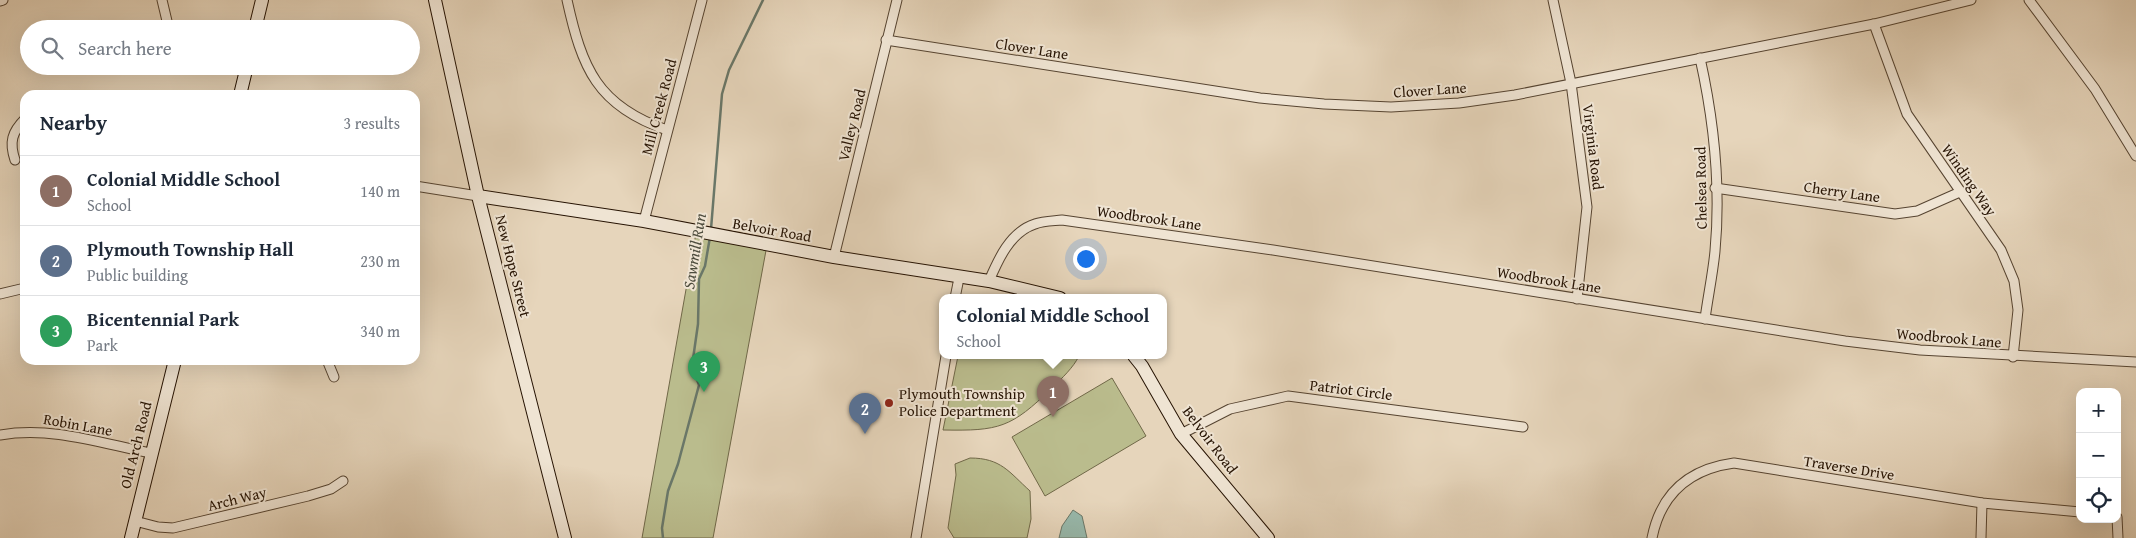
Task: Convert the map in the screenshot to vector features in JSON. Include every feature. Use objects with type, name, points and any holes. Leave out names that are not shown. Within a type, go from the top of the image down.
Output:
[{"type":"street","points":[[162,0],[167,20]]},
{"type":"street","points":[[257,20],[262,0]]},
{"type":"street","name":"New Hope Street","points":[[435,0],[478,196],[565,538]]},
{"type":"street","points":[[566,0],[576,44],[584,64],[597,85],[613,100],[645,122],[667,130]]},
{"type":"street","name":"Mill Creek Road","points":[[644,221],[702,0]]},
{"type":"street","name":"Valley Road","points":[[834,257],[897,0]]},
{"type":"street","name":"Virginia Road","points":[[1553,0],[1571,83],[1587,207],[1577,298]]},
{"type":"street","name":"Clover Lane","points":[[886,40],[1260,98],[1324,104],[1391,107],[1458,103],[1515,95],[1874,24],[1971,0]]},
{"type":"street","points":[[2028,0],[2095,89],[2136,156]]},
{"type":"street","name":"Winding Way","points":[[1874,24],[1907,114],[2001,250],[2014,281],[2018,310],[2013,357]]},
{"type":"street","name":"Chelsea Road","points":[[1700,58],[1710,105],[1715,146],[1716,188],[1715,250],[1705,319]]},
{"type":"street","points":[[241,90],[244,75]]},
{"type":"street","points":[[14,160],[10,145],[15,129],[20,124]]},
{"type":"street","points":[[420,187],[478,196]]},
{"type":"street","name":"Cherry Lane","points":[[1716,188],[1894,214],[1917,211],[1960,192]]},
{"type":"street","name":"Belvoir Road","points":[[478,196],[644,221],[704,234],[834,257],[958,278],[988,281],[1043,294]]},
{"type":"street","name":"Woodbrook Lane","points":[[988,281],[1001,254],[1021,231],[1034,224],[1062,220],[1273,250],[1705,319],[1905,348],[2013,357],[2136,362]]},
{"type":"street","points":[[956,294],[958,278]]},
{"type":"street","points":[[0,294],[20,289]]},
{"type":"street","points":[[916,538],[946,359]]},
{"type":"street","name":"Belvoir Road","points":[[1136,359],[1181,434],[1268,538]]},
{"type":"street","name":"Old Arch Road","points":[[131,538],[150,453],[174,365]]},
{"type":"street","points":[[329,365],[334,377]]},
{"type":"street","name":"Patriot Circle","points":[[1181,434],[1230,409],[1288,396],[1523,427]]},
{"type":"street","name":"Robin Lane","points":[[0,435],[26,431],[50,432],[150,453]]},
{"type":"street","name":"Traverse Drive","points":[[1652,538],[1660,512],[1668,498],[1682,483],[1701,471],[1734,463],[1982,503],[2076,512]]},
{"type":"street","name":"Arch Way","points":[[135,520],[158,527],[174,528],[308,496],[331,489],[343,481]]},
{"type":"street","points":[[1981,538],[1982,503]]},
{"type":"street","points":[[2117,523],[2118,538]]},
{"type":"green space","points":[[696,233],[767,245],[713,538],[642,538]]},
{"type":"green space","points":[[957,359],[1078,359],[1052,388],[1026,412],[1014,419],[991,428],[943,430]]},
{"type":"green space","points":[[1112,378],[1146,436],[1045,496],[1012,437]]},
{"type":"green space","points":[[970,458],[990,460],[997,463],[1010,472],[1030,491],[1031,519],[1027,538],[954,538],[948,528],[956,475],[955,464]]},
{"type":"shaded area","points":[[1073,510],[1082,516],[1087,538],[1059,538],[1062,526]]},
{"type":"waterway","name":"Sawmill Run","points":[[711,229],[722,94],[729,70],[763,0]]},
{"type":"waterway","name":"Sawmill Run","points":[[663,538],[662,528],[668,491],[678,464],[699,385],[692,366],[698,324],[699,279],[705,266],[710,237]]},
{"type":"place","name":"Bicentennial Park","points":[[704,392]]},
{"type":"place","name":"Plymouth Township Police Department","points":[[889,403]]},
{"type":"place","name":"Colonial Middle School","points":[[1053,417]]},
{"type":"place","name":"Plymouth Township Hall","points":[[865,434]]}]
